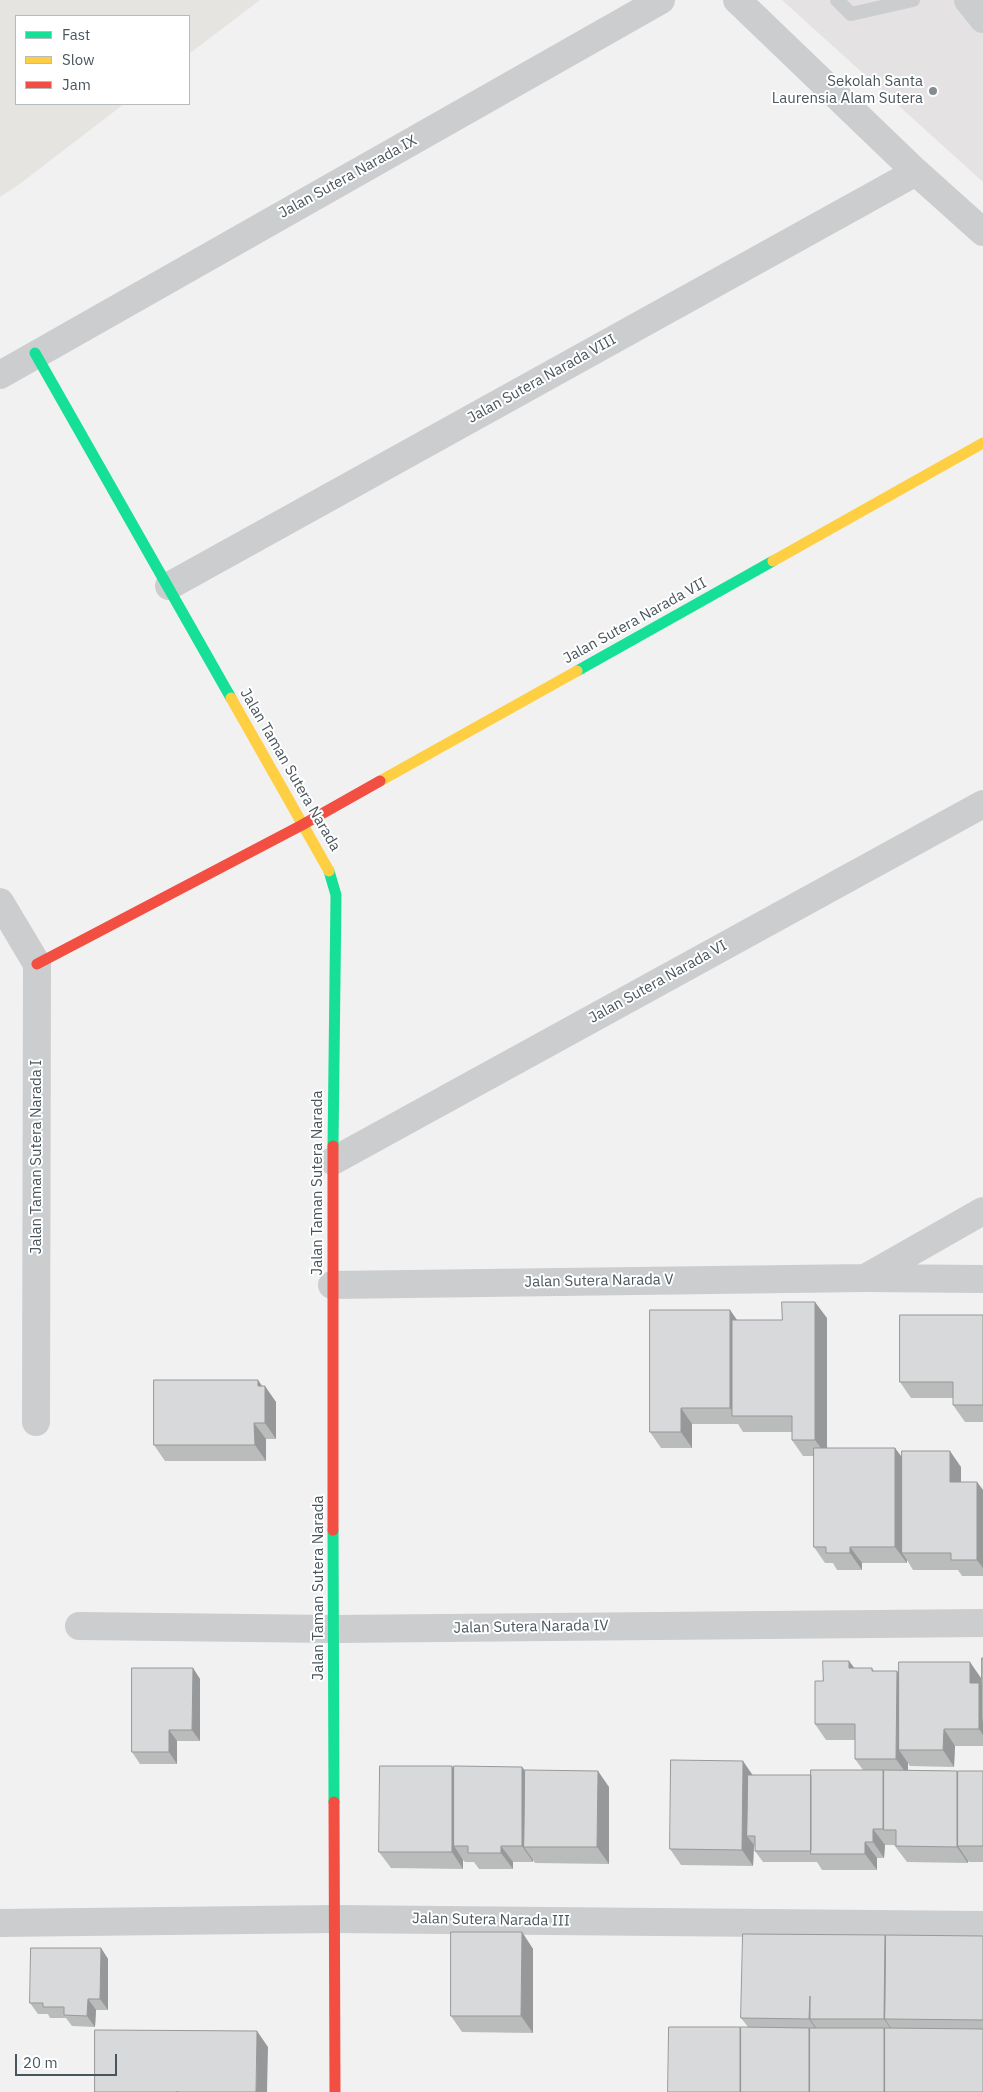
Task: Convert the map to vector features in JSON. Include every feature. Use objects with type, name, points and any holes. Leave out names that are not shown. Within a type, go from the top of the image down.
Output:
[{"type":"street","name":"Jalan Sutera Narada IX","points":[[35,353],[661,0]]},
{"type":"street","points":[[736,0],[916,172],[983,232]]},
{"type":"street","points":[[968,0],[983,19]]},
{"type":"street","name":"Jalan Sutera Narada VIII","points":[[169,586],[916,172]]},
{"type":"street","points":[[0,375],[35,353]]},
{"type":"street","name":"Jalan Taman Sutera Narada","points":[[35,353],[169,586],[302,825],[328,866],[336,895],[332,1285],[335,2092]]},
{"type":"street","name":"Jalan Sutera Narada VII","points":[[38,964],[302,825],[983,443]]},
{"type":"street","name":"Jalan Sutera Narada VI","points":[[333,1161],[983,804]]},
{"type":"street","points":[[0,902],[38,964]]},
{"type":"street","name":"Jalan Taman Sutera Narada I","points":[[36,1422],[38,964]]},
{"type":"street","name":"Jalan Sutera Narada V","points":[[865,1278],[983,1211]]},
{"type":"street","name":"Jalan Sutera Narada V","points":[[332,1285],[865,1278],[983,1279]]},
{"type":"street","name":"Jalan Sutera Narada IV","points":[[80,1626],[334,1629],[983,1623]]},
{"type":"street","name":"Jalan Sutera Narada III","points":[[0,1923],[334,1919],[983,1925]]},
{"type":"lane","points":[[837,0],[851,14],[913,0]]},
{"type":"shaded area","points":[[0,0],[260,0],[190,53],[190,15],[15,15],[15,105],[123,105],[0,197]]},
{"type":"shaded area","name":"Sekolah Santa Laurensia Alam Sutera","points":[[782,0],[983,0],[983,182]]},
{"type":"building","points":[[782,1302],[815,1302],[815,1440],[792,1440],[792,1416],[732,1416],[732,1320],[782,1320]]},
{"type":"building","points":[[650,1310],[730,1310],[730,1408],[681,1408],[681,1432],[650,1432]]},
{"type":"building","points":[[900,1315],[983,1315],[983,1405],[953,1405],[953,1382],[900,1382]]},
{"type":"building","points":[[154,1380],[258,1380],[258,1386],[265,1386],[265,1423],[254,1423],[255,1445],[154,1445]]},
{"type":"building","points":[[814,1448],[895,1448],[895,1547],[850,1547],[850,1553],[826,1553],[826,1547],[814,1547]]},
{"type":"building","points":[[902,1451],[950,1451],[950,1482],[977,1482],[977,1560],[951,1560],[951,1553],[902,1553]]},
{"type":"building","points":[[983,1658],[983,1720],[982,1720]]},
{"type":"building","points":[[823,1661],[849,1661],[849,1668],[872,1668],[872,1671],[897,1671],[896,1759],[855,1759],[855,1724],[815,1724],[815,1681],[823,1681]]},
{"type":"building","points":[[899,1662],[970,1662],[970,1683],[979,1683],[979,1729],[944,1729],[943,1750],[899,1750]]},
{"type":"building","points":[[132,1668],[193,1668],[192,1730],[169,1730],[169,1752],[132,1752]]},
{"type":"building","points":[[671,1760],[743,1761],[742,1850],[670,1849]]},
{"type":"building","points":[[380,1766],[452,1766],[452,1852],[379,1852]]},
{"type":"building","points":[[454,1766],[522,1767],[522,1846],[501,1846],[501,1853],[468,1853],[468,1846],[454,1846]]},
{"type":"building","points":[[525,1770],[598,1771],[597,1847],[524,1847]]},
{"type":"building","points":[[811,1770],[883,1770],[883,1829],[873,1829],[873,1842],[865,1842],[865,1854],[811,1854]]},
{"type":"building","points":[[884,1770],[957,1771],[957,1847],[896,1846],[896,1830],[884,1830]]},
{"type":"building","points":[[958,1771],[983,1771],[983,1846],[958,1846]]},
{"type":"building","points":[[748,1775],[811,1775],[811,1851],[755,1851],[755,1836],[747,1836]]},
{"type":"building","points":[[451,1932],[522,1932],[521,2016],[451,2016]]},
{"type":"building","points":[[743,1934],[885,1935],[884,2019],[810,2019],[810,1996],[809,2019],[741,2018]]},
{"type":"building","points":[[886,1935],[983,1936],[983,2020],[885,2019]]},
{"type":"building","points":[[31,1948],[101,1948],[100,1999],[88,1999],[87,2016],[64,2015],[64,2007],[43,2007],[43,2003],[30,2003]]},
{"type":"building","points":[[669,2027],[740,2027],[740,2092],[668,2092]]},
{"type":"building","points":[[741,2027],[809,2028],[809,2092],[741,2092]]},
{"type":"building","points":[[810,2028],[884,2028],[884,2092],[810,2092]]},
{"type":"building","points":[[885,2028],[983,2029],[983,2092],[885,2092]]},
{"type":"building","points":[[95,2030],[257,2031],[256,2092],[95,2092]]},
{"type":"traffic: fast","points":[[35,353],[231,698]]},
{"type":"traffic: fast","points":[[577,671],[773,561]]},
{"type":"traffic: fast","points":[[329,871],[336,895],[333,1146]]},
{"type":"traffic: fast","points":[[333,1530],[334,1802]]},
{"type":"traffic: slow","points":[[773,561],[983,443]]},
{"type":"traffic: slow","points":[[380,781],[577,671]]},
{"type":"traffic: slow","points":[[231,698],[329,871]]},
{"type":"traffic: jam","points":[[37,964],[302,825],[380,781]]},
{"type":"traffic: jam","points":[[333,1146],[333,1530]]},
{"type":"traffic: jam","points":[[334,1802],[335,2092]]},
{"type":"place","name":"Sekolah Santa Laurensia Alam Sutera","points":[[933,91]]}]
